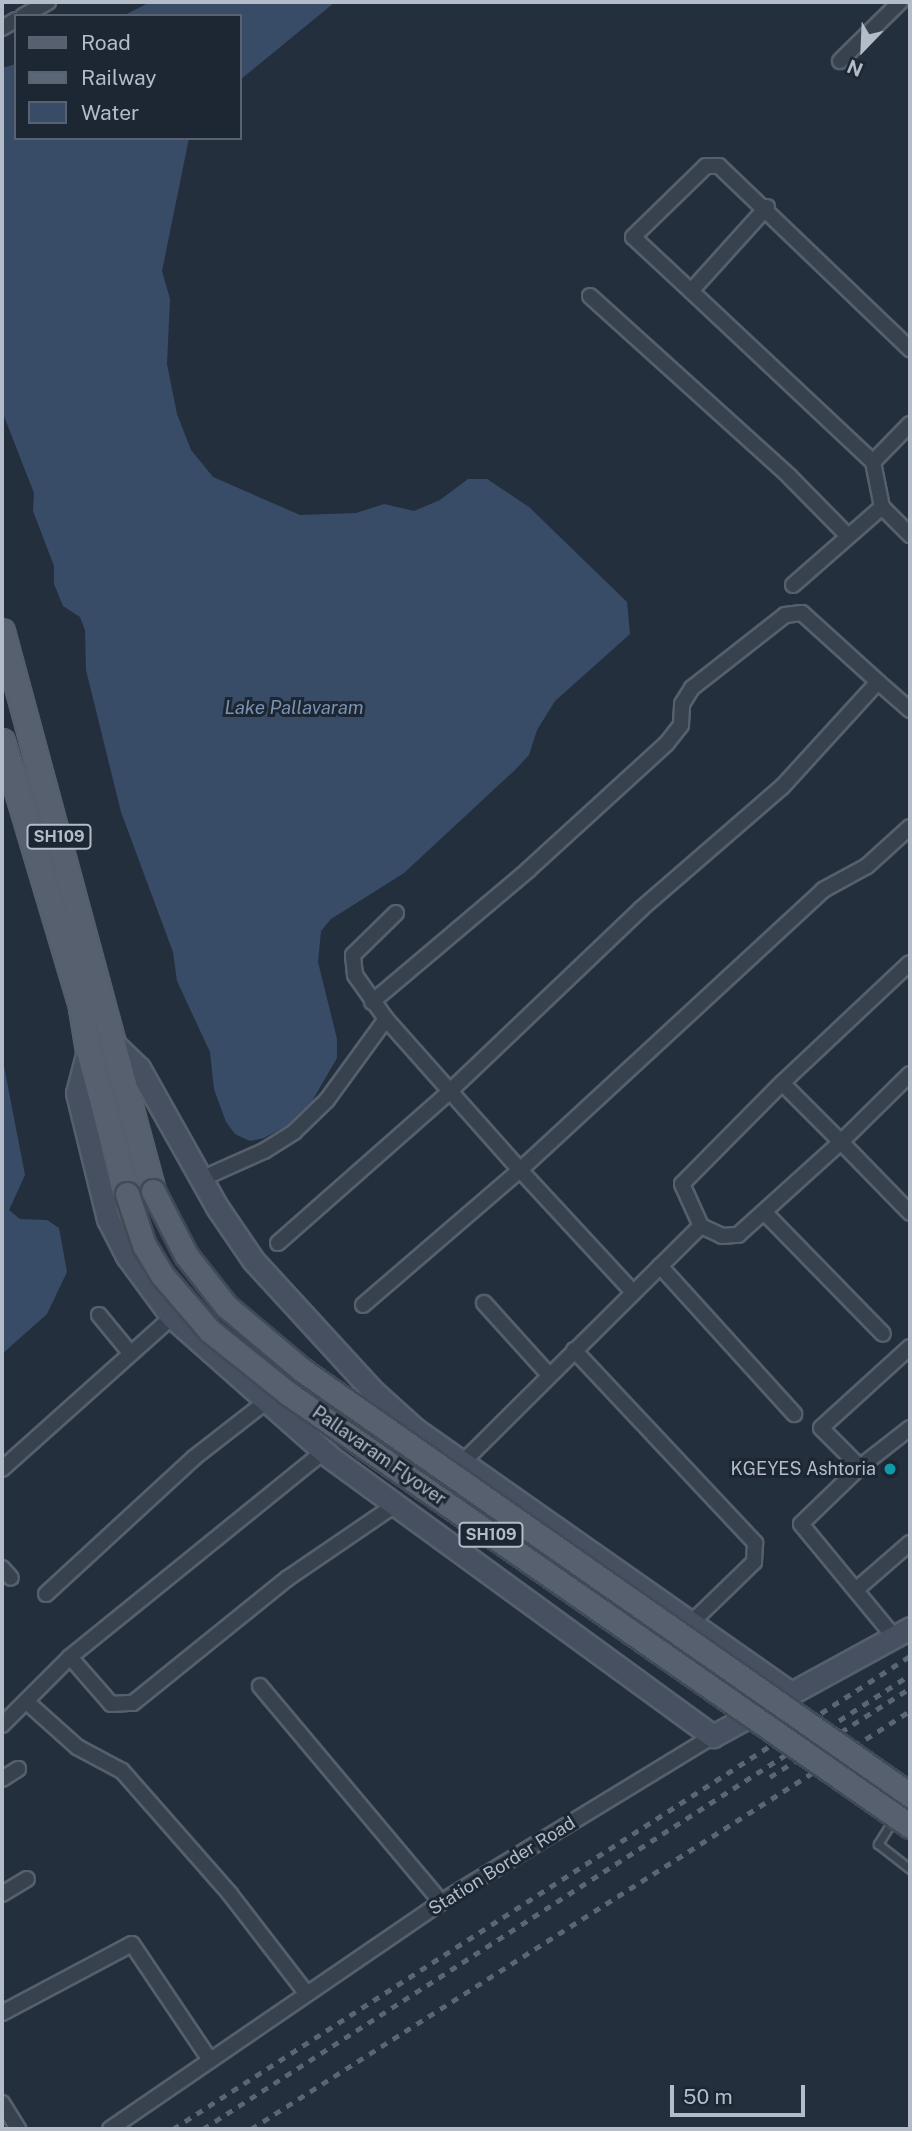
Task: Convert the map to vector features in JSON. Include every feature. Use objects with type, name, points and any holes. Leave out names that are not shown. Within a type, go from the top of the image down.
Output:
[{"type":"main road","name":"SH109","points":[[2,631],[114,1044]]},
{"type":"main road","name":"SH109","points":[[2,741],[80,1002],[88,1051]]},
{"type":"main road","name":"Pallavaram Flyover","points":[[114,1044],[153,1191],[186,1255],[226,1306],[282,1354],[910,1794]]},
{"type":"main road","name":"Pallavaram Flyover","points":[[88,1051],[127,1194],[144,1245],[162,1275],[210,1331],[289,1394],[910,1826]]},
{"type":"street","points":[[27,14],[48,2]]},
{"type":"street","points":[[840,61],[899,2]]},
{"type":"street","points":[[910,349],[767,207],[719,166],[706,166],[634,237],[873,462],[882,507],[910,535]]},
{"type":"street","points":[[691,291],[767,207]]},
{"type":"street","points":[[590,296],[789,476],[848,536]]},
{"type":"street","points":[[873,462],[910,424]]},
{"type":"street","points":[[793,585],[882,507]]},
{"type":"street","points":[[372,1002],[528,870],[667,743],[681,725],[682,704],[692,688],[785,615],[802,613],[910,710]]},
{"type":"street","points":[[278,1243],[449,1092],[640,909],[782,787],[877,681]]},
{"type":"street","points":[[363,1305],[520,1170],[822,891],[867,866],[910,827]]},
{"type":"street","points":[[396,913],[353,954],[355,975],[372,1002],[449,1092],[633,1292]]},
{"type":"street","points":[[910,963],[782,1083],[682,1184],[701,1226],[722,1236],[738,1235],[841,1142],[910,1074]]},
{"type":"street","points":[[201,1179],[264,1151],[294,1132],[327,1100],[386,1019]]},
{"type":"street","points":[[114,1044],[139,1068],[201,1179],[273,1286],[374,1392],[415,1429],[788,1691]]},
{"type":"street","points":[[88,1051],[76,1093],[108,1219],[127,1256],[172,1317],[324,1451],[713,1736]]},
{"type":"street","points":[[782,1083],[910,1213]]},
{"type":"street","points":[[764,1212],[883,1334]]},
{"type":"street","points":[[463,1462],[701,1226]]},
{"type":"street","points":[[660,1266],[794,1414]]},
{"type":"street","points":[[484,1303],[549,1375]]},
{"type":"street","points":[[99,1315],[131,1354]]},
{"type":"street","points":[[2,1469],[172,1317]]},
{"type":"street","points":[[860,1467],[821,1429],[910,1347]]},
{"type":"street","points":[[574,1350],[755,1543],[754,1562],[691,1623]]},
{"type":"street","points":[[46,1594],[195,1457],[267,1401]]},
{"type":"street","points":[[902,1633],[801,1524],[860,1467],[910,1428]]},
{"type":"street","points":[[2,1725],[28,1703],[70,1657],[324,1451]]},
{"type":"street","points":[[70,1657],[111,1704],[133,1703],[288,1578],[396,1505]]},
{"type":"street","points":[[858,1588],[910,1543]]},
{"type":"street","name":"Station Border Road","points":[[110,2129],[441,1902],[788,1691],[902,1633]]},
{"type":"street","points":[[260,1686],[441,1902]]},
{"type":"street","points":[[28,1703],[77,1747],[122,1771],[230,1894],[307,1994]]},
{"type":"street","points":[[2,1779],[18,1769]]},
{"type":"street","points":[[2,1894],[27,1878]]},
{"type":"street","points":[[2,2013],[132,1944],[210,2060]]},
{"type":"street","points":[[2,2103],[18,2129]]},
{"type":"lane","points":[[910,1794],[878,1844],[910,1870]]},
{"type":"water","points":[[150,2],[335,2],[242,78],[242,14],[127,14]]},
{"type":"water","name":"Lake Pallavaram","points":[[14,65],[14,140],[189,140],[162,271],[170,299],[167,364],[177,414],[191,450],[213,477],[300,515],[356,513],[384,504],[414,511],[440,500],[468,479],[487,479],[529,507],[627,602],[630,634],[555,701],[537,730],[529,755],[516,769],[404,873],[331,919],[321,931],[318,962],[337,1039],[337,1058],[312,1101],[286,1126],[264,1138],[250,1141],[235,1134],[226,1122],[214,1089],[210,1052],[177,981],[173,952],[121,812],[86,670],[85,630],[80,617],[63,606],[54,584],[54,566],[33,511],[34,493],[2,411],[2,68]]},
{"type":"water","points":[[2,1056],[25,1175],[9,1210],[20,1219],[47,1220],[59,1228],[67,1272],[47,1314],[2,1354]]},
{"type":"railway","points":[[173,2129],[910,1656]]},
{"type":"railway","points":[[203,2129],[910,1675]]},
{"type":"railway","points":[[770,1777],[910,1688]]},
{"type":"railway","points":[[251,2129],[910,1711]]},
{"type":"place","name":"KGEYES Ashtoria","points":[[890,1469]]}]
